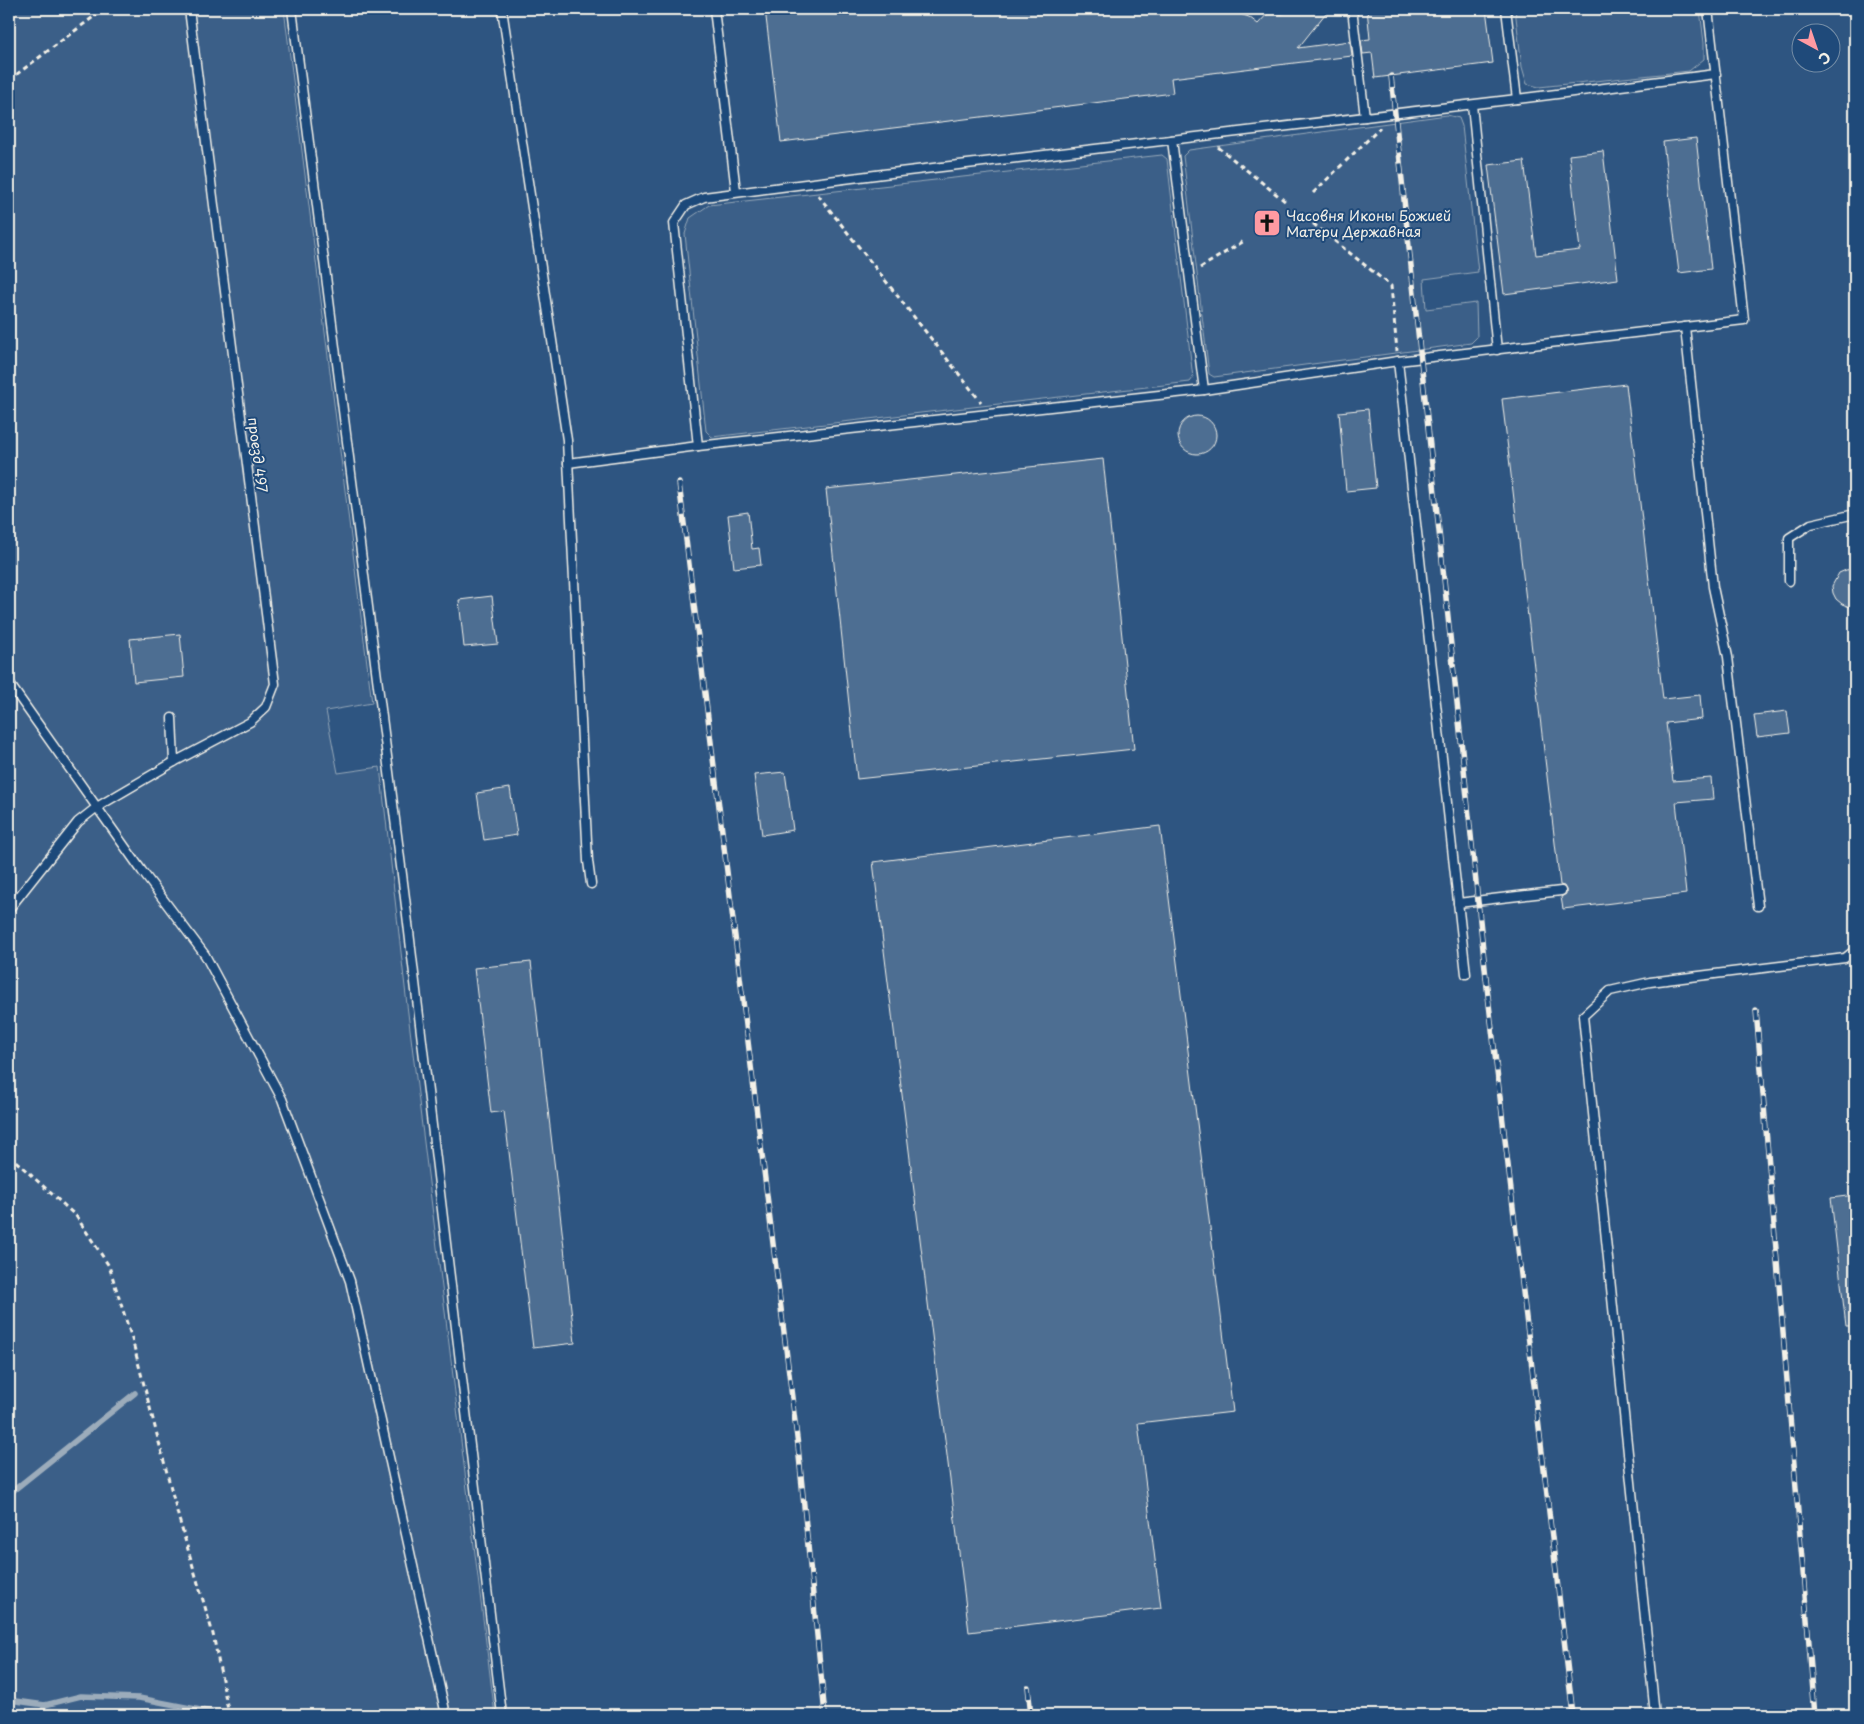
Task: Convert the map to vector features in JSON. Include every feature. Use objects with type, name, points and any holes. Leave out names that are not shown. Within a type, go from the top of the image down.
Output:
[{"type":"lane","name":"проезд 497","points":[[9,909],[78,822],[97,807],[174,762],[250,722],[266,707],[275,684],[189,9]]},
{"type":"lane","points":[[292,9],[405,898],[502,1715]]},
{"type":"lane","points":[[502,9],[567,440],[587,842],[591,884]]},
{"type":"lane","points":[[714,9],[736,191]]},
{"type":"lane","points":[[1352,9],[1365,117]]},
{"type":"lane","points":[[1506,9],[1517,100]]},
{"type":"lane","points":[[568,463],[698,446],[1204,390],[1398,362],[1744,320],[1708,9]]},
{"type":"lane","points":[[698,446],[674,223],[686,205],[704,197],[736,191],[1517,100],[1716,74]]},
{"type":"lane","points":[[1472,105],[1497,350]]},
{"type":"lane","points":[[1172,140],[1204,390]]},
{"type":"lane","points":[[1685,327],[1714,587],[1728,656],[1758,906]]},
{"type":"lane","points":[[1398,362],[1466,974]]},
{"type":"lane","points":[[1789,581],[1789,538],[1811,524],[1855,514]]},
{"type":"lane","points":[[9,684],[205,955],[282,1099],[350,1281],[446,1715]]},
{"type":"lane","points":[[172,718],[174,762]]},
{"type":"lane","points":[[1458,903],[1561,891]]},
{"type":"lane","points":[[1655,1715],[1583,1016],[1610,991],[1650,982],[1845,958],[1855,950]]},
{"type":"path","points":[[9,80],[104,9]]},
{"type":"path","points":[[1313,193],[1395,114]]},
{"type":"path","points":[[1204,136],[1286,202]]},
{"type":"path","points":[[808,183],[990,414]]},
{"type":"path","points":[[1306,218],[1392,286],[1398,362]]},
{"type":"path","points":[[1189,275],[1244,241]]},
{"type":"path","points":[[9,1155],[76,1216],[109,1266],[132,1339],[178,1518],[213,1634],[229,1715]]},
{"type":"shaded area","points":[[9,9],[284,9],[372,703],[326,711],[338,773],[380,767],[407,1005],[495,1715],[9,1715]]},
{"type":"shaded area","points":[[284,9],[1855,9],[1855,1715],[495,1715],[407,1005],[380,768],[338,773],[326,711],[372,704]]},
{"type":"shaded area","points":[[1515,9],[1700,9],[1704,59],[1689,71],[1539,87],[1527,84],[1522,67]]},
{"type":"shaded area","points":[[1447,115],[1459,118],[1462,126],[1478,272],[1424,279],[1426,309],[1476,303],[1477,337],[1471,343],[1214,377],[1209,374],[1183,156],[1189,150]]},
{"type":"shaded area","points":[[1162,155],[1167,159],[1193,378],[1190,382],[712,437],[706,431],[685,234],[690,218],[709,205]]},
{"type":"building","points":[[765,9],[1225,9],[1249,17],[1258,24],[1269,12],[1282,14],[1293,10],[1304,12],[1310,9],[1329,9],[1298,48],[1350,41],[1352,56],[1171,78],[1173,93],[781,142]]},
{"type":"building","points":[[1367,9],[1486,9],[1493,63],[1375,78],[1372,53],[1363,54],[1361,40],[1370,39]]},
{"type":"building","points":[[1696,138],[1711,269],[1679,273],[1663,142]]},
{"type":"building","points":[[1603,151],[1618,279],[1504,294],[1488,165],[1524,161],[1536,255],[1580,250],[1569,155]]},
{"type":"building","name":"Часовня Иконы Божией Матери Державная","points":[[1267,213],[1274,216],[1277,223],[1274,230],[1267,233],[1260,230],[1257,223],[1260,216]]},
{"type":"building","points":[[1626,384],[1663,699],[1700,695],[1702,719],[1666,723],[1673,781],[1711,778],[1713,799],[1676,802],[1686,894],[1563,909],[1561,897],[1566,894],[1566,890],[1564,886],[1560,885],[1502,399]]},
{"type":"building","points":[[1368,409],[1376,488],[1346,491],[1339,412]]},
{"type":"building","points":[[1197,416],[1210,422],[1216,435],[1210,448],[1197,454],[1184,448],[1178,435],[1184,422]]},
{"type":"building","points":[[1103,459],[1134,749],[857,779],[826,489]]},
{"type":"building","points":[[748,512],[752,549],[759,548],[761,565],[734,568],[728,515]]},
{"type":"building","points":[[1855,569],[1855,609],[1842,604],[1836,599],[1832,586],[1839,573]]},
{"type":"building","points":[[492,596],[498,644],[464,647],[459,600]]},
{"type":"building","points":[[180,634],[184,677],[134,682],[130,639]]},
{"type":"building","points":[[1787,711],[1790,733],[1757,737],[1754,715]]},
{"type":"building","points":[[785,772],[793,830],[762,835],[754,775]]},
{"type":"building","points":[[510,788],[517,835],[484,840],[477,793]]},
{"type":"building","points":[[1160,826],[1233,1412],[1138,1423],[1161,1608],[969,1632],[873,862]]},
{"type":"building","points":[[531,962],[575,1343],[533,1348],[504,1111],[491,1113],[474,968]]},
{"type":"building","points":[[1855,1195],[1855,1326],[1846,1326],[1831,1198]]},
{"type":"waterway","points":[[9,1494],[135,1393]]},
{"type":"waterway","points":[[9,1700],[45,1705],[81,1696],[139,1698],[211,1712],[210,1715]]},
{"type":"waterway","points":[[41,1715],[45,1705]]},
{"type":"railway","points":[[1391,76],[1487,987],[1573,1715]]},
{"type":"railway","points":[[679,483],[798,1446],[825,1715]]},
{"type":"railway","points":[[1756,1010],[1815,1715]]},
{"type":"railway","points":[[1028,1687],[1031,1715]]},
{"type":"place","name":"Часовня Иконы Божией Матери Державная","points":[[1267,223]]}]
